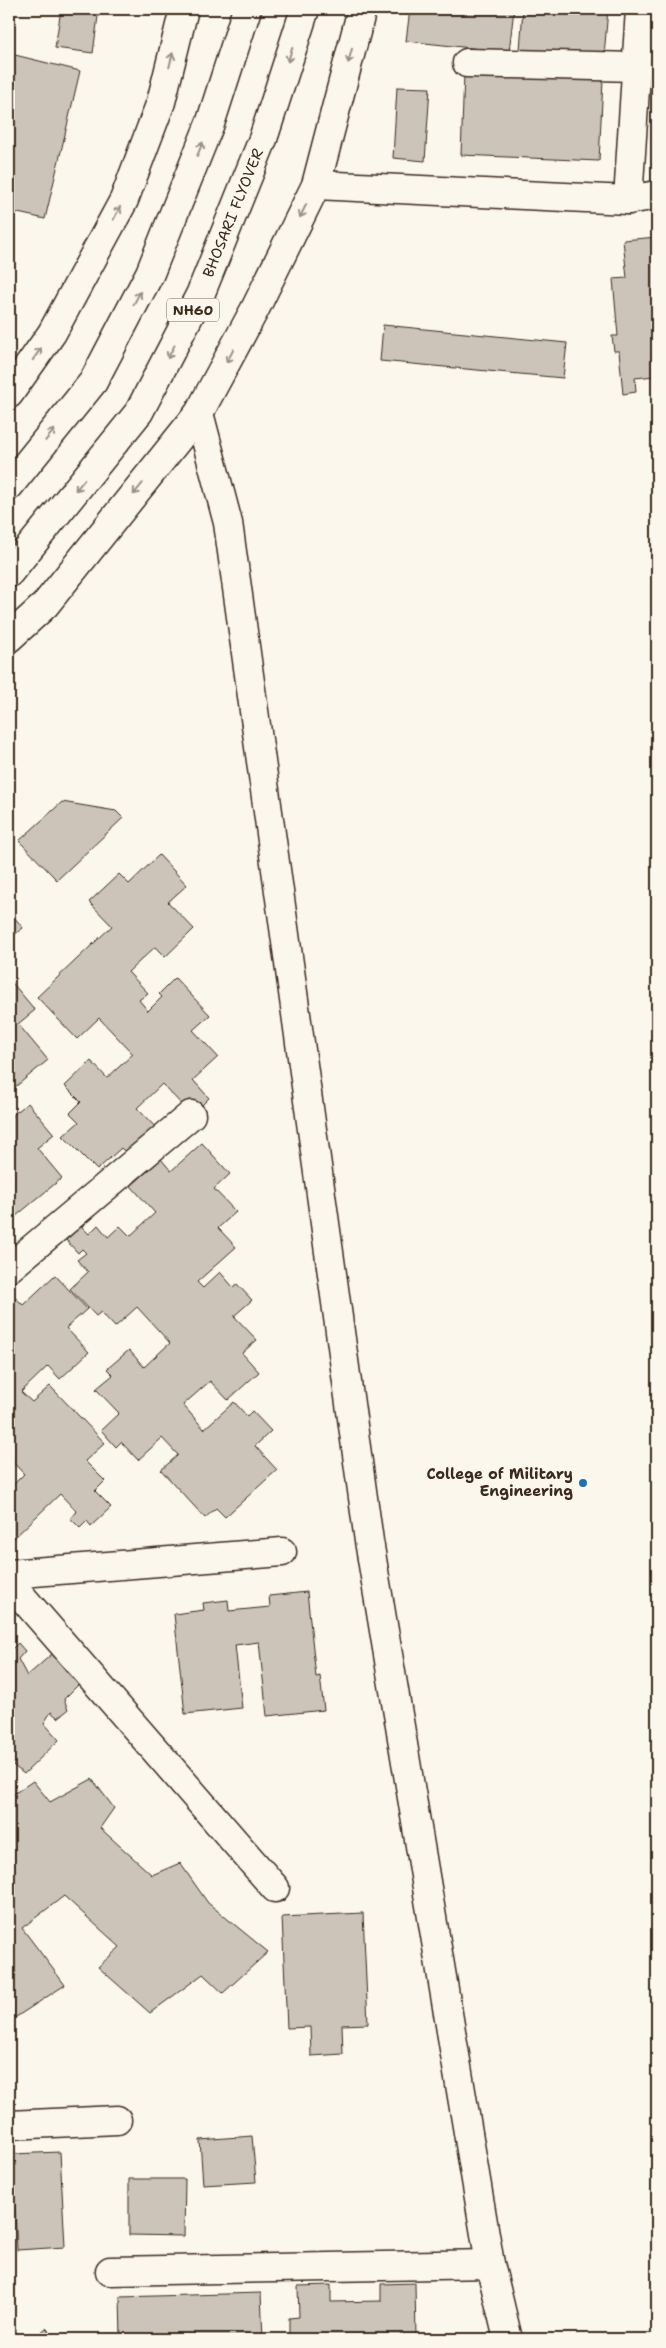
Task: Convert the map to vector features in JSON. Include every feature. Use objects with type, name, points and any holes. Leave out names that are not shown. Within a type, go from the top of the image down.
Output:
[{"type":"main road","points":[[9,394],[52,333],[124,200],[161,102],[184,9]]},
{"type":"main road","points":[[9,486],[93,382],[150,273],[211,121],[247,9]]},
{"type":"main road","name":"BHOSARI FLYOVER","points":[[9,573],[140,412],[200,295],[263,139],[305,9]]},
{"type":"main road","points":[[9,638],[45,605],[199,412],[255,309],[316,185],[362,9]]},
{"type":"main road","points":[[628,200],[640,9]]},
{"type":"main road","points":[[467,63],[636,67]]},
{"type":"main road","points":[[316,185],[628,200],[657,195]]},
{"type":"main road","points":[[199,412],[228,523],[369,1541],[490,2264],[508,2339]]},
{"type":"main road","points":[[9,1268],[191,1115]]},
{"type":"main road","points":[[9,1574],[282,1552]]},
{"type":"main road","points":[[9,1582],[275,1888]]},
{"type":"main road","points":[[9,2125],[116,2120]]},
{"type":"main road","points":[[110,2272],[490,2264]]},
{"type":"building","points":[[61,9],[99,9],[93,53],[55,48]]},
{"type":"building","points":[[410,9],[514,9],[509,52],[406,41]]},
{"type":"building","points":[[523,9],[608,9],[604,56],[520,50]]},
{"type":"building","points":[[11,54],[80,71],[45,219],[9,211],[9,62]]},
{"type":"building","points":[[464,74],[603,80],[599,161],[461,155]]},
{"type":"building","points":[[397,87],[430,88],[425,161],[393,158]]},
{"type":"building","points":[[657,237],[657,369],[655,370],[655,376],[635,378],[636,392],[623,394],[619,351],[614,351],[612,336],[618,336],[613,279],[627,278],[623,240]]},
{"type":"building","points":[[383,325],[567,343],[563,378],[380,361]]},
{"type":"building","points":[[62,802],[116,811],[123,818],[57,880],[19,841]]},
{"type":"building","points":[[159,855],[187,885],[168,902],[194,929],[165,957],[155,947],[128,972],[148,993],[139,1000],[148,1011],[162,997],[159,994],[175,978],[210,1015],[193,1030],[218,1057],[193,1080],[209,1098],[192,1115],[162,1084],[137,1108],[161,1133],[133,1160],[121,1148],[97,1170],[63,1136],[79,1122],[70,1113],[81,1102],[65,1086],[91,1061],[107,1078],[133,1054],[99,1018],[77,1039],[37,997],[112,926],[89,902],[119,874],[129,884]]},
{"type":"building","points":[[9,911],[23,928],[9,939]]},
{"type":"building","points":[[9,979],[35,1010],[18,1024],[48,1060],[9,1092]]},
{"type":"building","points":[[28,1103],[54,1134],[37,1148],[62,1178],[10,1221],[9,1118]]},
{"type":"building","points":[[202,1143],[230,1174],[214,1189],[236,1212],[218,1228],[236,1247],[197,1282],[203,1288],[220,1272],[233,1287],[237,1284],[252,1300],[234,1316],[257,1340],[242,1353],[259,1372],[228,1400],[210,1381],[183,1405],[204,1429],[234,1402],[247,1416],[252,1411],[271,1431],[255,1446],[277,1470],[225,1517],[216,1508],[205,1518],[161,1470],[178,1455],[162,1438],[138,1460],[121,1442],[116,1447],[101,1430],[119,1413],[96,1389],[113,1375],[107,1369],[129,1350],[144,1367],[170,1343],[137,1307],[115,1327],[101,1312],[96,1316],[70,1289],[88,1272],[77,1260],[86,1253],[82,1249],[78,1253],[66,1240],[81,1226],[89,1234],[98,1225],[108,1237],[120,1226],[130,1236],[155,1213],[131,1186],[161,1159],[171,1171]]},
{"type":"building","points":[[55,1275],[87,1309],[66,1328],[89,1352],[60,1379],[48,1366],[21,1392],[32,1402],[50,1386],[105,1443],[85,1461],[105,1481],[95,1491],[111,1507],[91,1526],[87,1521],[80,1528],[70,1518],[77,1512],[60,1494],[12,1540],[9,1537],[9,1489],[24,1474],[9,1458],[9,1293],[23,1305]]},
{"type":"building","points":[[307,1592],[316,1677],[320,1676],[324,1710],[267,1716],[259,1642],[235,1645],[242,1708],[185,1714],[174,1614],[204,1610],[203,1603],[228,1600],[229,1611],[270,1607],[269,1596]]},
{"type":"building","points":[[18,1643],[25,1651],[18,1659],[27,1676],[52,1654],[80,1683],[64,1699],[68,1710],[58,1718],[51,1712],[44,1723],[59,1740],[24,1774],[9,1762],[9,1645],[12,1649]]},
{"type":"building","points":[[92,1779],[114,1808],[100,1828],[152,1875],[180,1863],[208,1903],[268,1952],[223,1993],[203,1974],[150,2013],[98,1967],[120,1947],[64,1896],[22,1928],[65,1985],[13,2019],[9,2016],[9,1877],[15,1872],[9,1863],[9,1797],[33,1781],[50,1802]]},
{"type":"building","points":[[363,1913],[368,2024],[342,2025],[343,2054],[311,2056],[310,2027],[287,2028],[282,1917]]},
{"type":"building","points":[[252,2136],[256,2182],[203,2185],[200,2140]]},
{"type":"building","points":[[60,2152],[65,2247],[17,2250],[12,2154]]},
{"type":"building","points":[[129,2179],[185,2179],[184,2236],[129,2235]]},
{"type":"building","points":[[415,2283],[416,2339],[289,2339],[289,2318],[299,2317],[298,2286],[331,2285],[331,2302],[381,2301],[381,2284]]},
{"type":"building","points":[[261,2293],[263,2339],[121,2339],[120,2297]]},
{"type":"building","points":[[46,2328],[56,2339],[33,2339]]},
{"type":"place","name":"College of Military Engineering","points":[[583,1483]]}]
